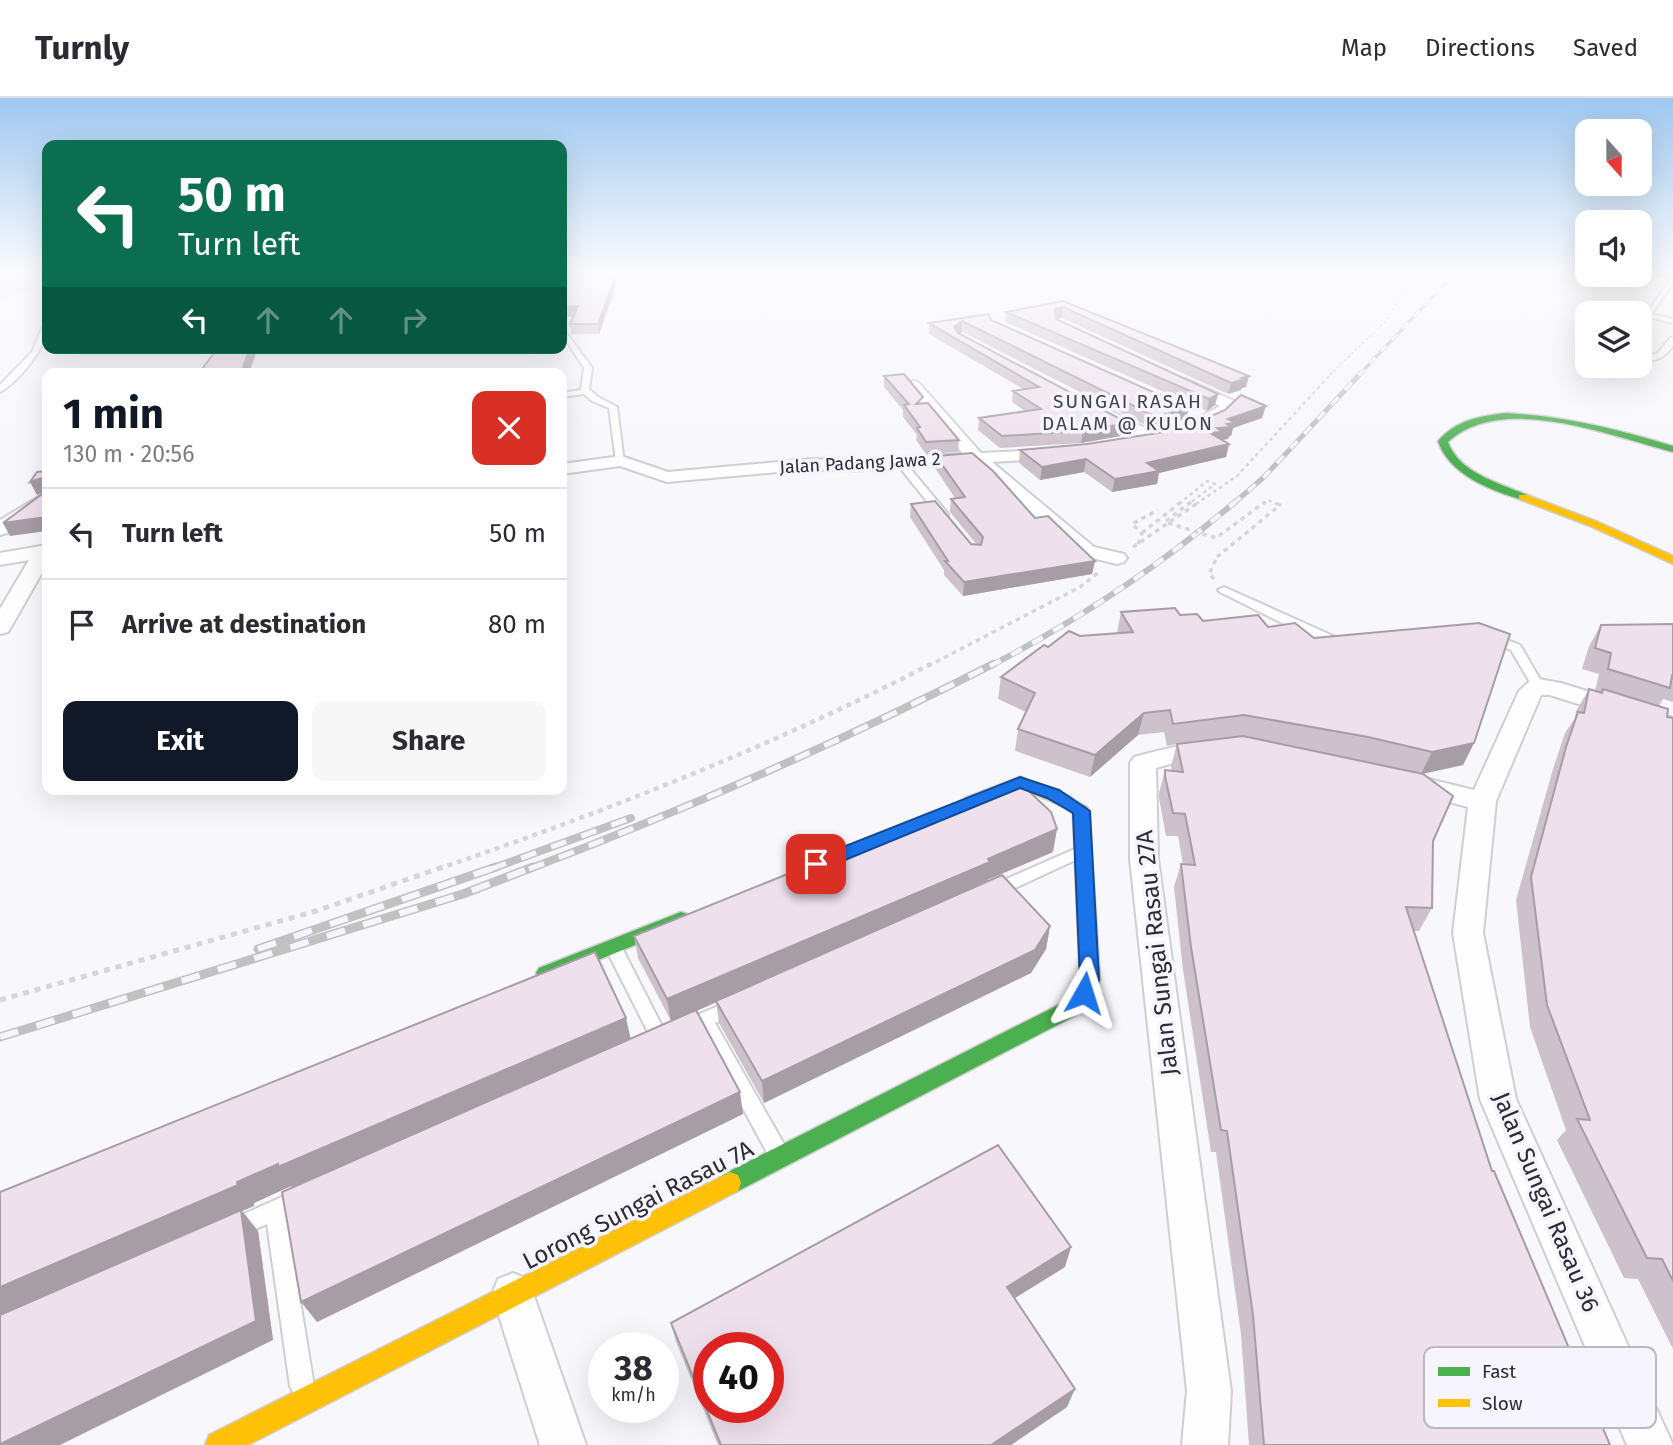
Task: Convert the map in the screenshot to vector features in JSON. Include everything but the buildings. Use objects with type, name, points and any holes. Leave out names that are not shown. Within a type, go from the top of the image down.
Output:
[{"type":"street","points":[[1120,445],[1175,432],[1208,420],[1226,409],[1229,404],[1173,377]]},
{"type":"street","points":[[912,385],[976,458],[1087,551],[1117,558]]},
{"type":"street","points":[[1081,401],[1151,438]]},
{"type":"street","points":[[1184,409],[1208,420]]},
{"type":"street","points":[[1673,449],[1582,424],[1527,418],[1464,422],[1449,431],[1443,441],[1444,450],[1459,465],[1486,482],[1594,524],[1673,559]]},
{"type":"street","name":"Jalan Padang Jawa 2","points":[[567,468],[621,461],[667,477],[812,464],[852,466],[1067,452]]},
{"type":"street","points":[[0,529],[42,500]]},
{"type":"street","points":[[0,559],[42,552]]},
{"type":"street","points":[[0,627],[42,558]]},
{"type":"street","points":[[1546,687],[1673,726]]},
{"type":"street","name":"Jalan Sungai Rasau 36","points":[[1546,687],[1531,691],[1482,801],[1468,933],[1499,1098],[1607,1347]]},
{"type":"street","name":"Jalan Sungai Rasau 27A","points":[[1205,1445],[1209,1391],[1143,859],[1143,763],[1184,752],[1236,747]]},
{"type":"street","points":[[1382,777],[1482,801]]},
{"type":"street","points":[[956,808],[1020,782],[1042,790],[1081,811],[1082,851]]},
{"type":"street","name":"Lorong Sungai Rasau 7A","points":[[219,1445],[1077,1005],[1090,980],[1082,851]]},
{"type":"street","points":[[536,977],[702,911]]},
{"type":"street","points":[[513,1294],[563,1445]]},
{"type":"street","name":"Jalan Sungai Rasau 36","points":[[1643,1428],[1650,1445]]},
{"type":"lane","points":[[567,336],[588,368],[587,391]]},
{"type":"lane","points":[[0,390],[35,353],[42,337]]},
{"type":"lane","points":[[1652,359],[1664,356],[1673,340]]},
{"type":"lane","points":[[567,394],[587,391],[613,407],[621,461]]},
{"type":"lane","points":[[901,463],[951,523]]},
{"type":"lane","points":[[1224,590],[1321,637],[1352,646]]},
{"type":"lane","points":[[1480,636],[1488,636],[1516,648],[1546,687]]},
{"type":"lane","points":[[981,896],[1082,851]]},
{"type":"lane","points":[[613,946],[654,1042],[754,997]]},
{"type":"lane","points":[[704,1020],[780,1157]]},
{"type":"lane","points":[[212,1238],[312,1194]]},
{"type":"lane","points":[[275,1210],[305,1401]]},
{"type":"path","points":[[0,1000],[316,911],[578,821],[836,713],[1080,587],[1117,558],[1237,475],[1371,335]]},
{"type":"path","points":[[1137,544],[1142,533],[1207,481],[1215,484],[1165,522],[1216,538],[1268,500],[1280,505],[1217,557]]},
{"type":"path","points":[[1142,533],[1132,524],[1158,510]]},
{"type":"railway","points":[[1359,375],[1397,335]]},
{"type":"railway","points":[[1233,504],[1264,477],[1361,373]]},
{"type":"railway","points":[[990,666],[1117,591],[1178,548],[1235,502]]},
{"type":"railway","points":[[529,869],[764,773],[993,664]]},
{"type":"railway","points":[[491,869],[631,818]]},
{"type":"railway","points":[[258,949],[496,867]]},
{"type":"railway","points":[[0,1037],[463,894],[533,867]]},
{"type":"traffic: fast","points":[[1523,497],[1488,483],[1464,469],[1446,451],[1443,441],[1460,427],[1480,419],[1535,417],[1596,428],[1673,449]]},
{"type":"traffic: fast","points":[[730,1183],[1077,1005],[1090,980],[1081,811],[1065,801]]},
{"type":"traffic: fast","points":[[546,973],[681,919]]},
{"type":"traffic: slow","points":[[1523,497],[1594,524],[1673,560]]},
{"type":"traffic: slow","points":[[971,802],[1020,782],[1065,801]]},
{"type":"traffic: slow","points":[[219,1445],[730,1183]]},
{"type":"district","name":"SUNGAI RASAH DALAM @ KULON","points":[[1128,412]]},
{"type":"route","points":[[816,864],[1020,782],[1053,794],[1081,811],[1090,980],[1084,993]]}]
